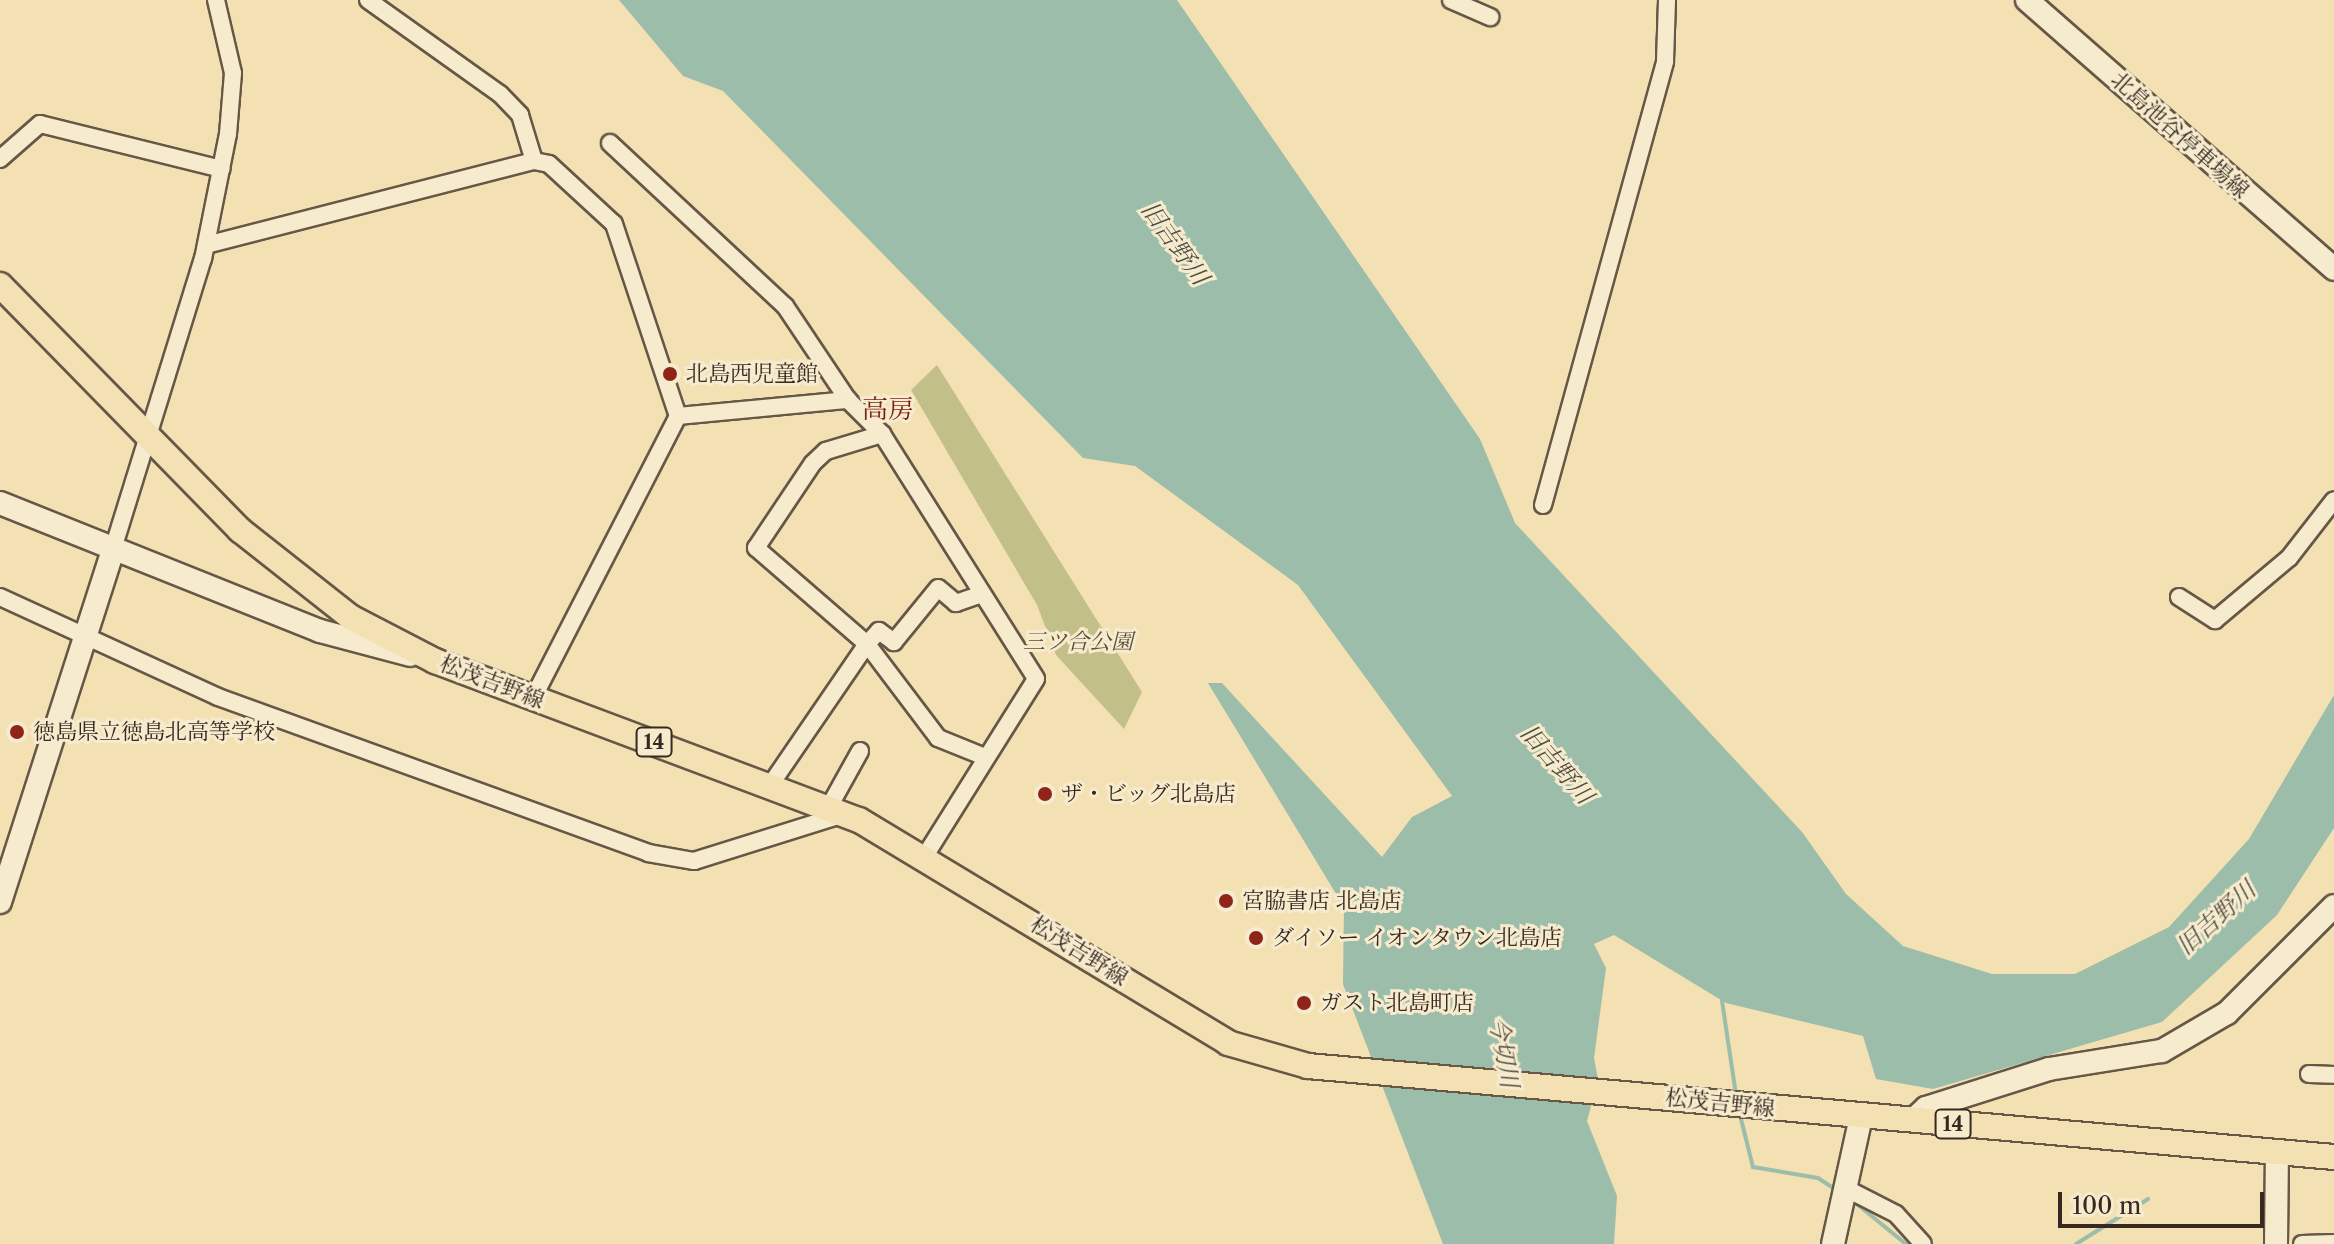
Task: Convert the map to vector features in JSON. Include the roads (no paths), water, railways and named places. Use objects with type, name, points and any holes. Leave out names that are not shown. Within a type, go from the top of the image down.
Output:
[{"type":"main road","name":"北島池谷停車場線","points":[[2027,0],[2334,269]]},
{"type":"main road","name":"松茂吉野線","points":[[0,285],[240,530],[350,617],[435,661],[837,811],[925,856],[1228,1043],[1308,1066],[2334,1157]]},
{"type":"main road","points":[[0,503],[320,631],[435,661]]},
{"type":"main road","points":[[0,902],[113,549]]},
{"type":"main road","points":[[1913,1120],[1926,1108],[2049,1069],[2162,1051],[2227,1013],[2334,906]]},
{"type":"main road","points":[[1833,1244],[1861,1117]]},
{"type":"main road","points":[[2276,1244],[2277,1152]]},
{"type":"street","points":[[113,549],[206,245],[222,169],[233,73],[216,0]]},
{"type":"street","points":[[368,0],[500,94],[520,115],[534,161]]},
{"type":"street","points":[[1451,0],[1490,17]]},
{"type":"street","points":[[1543,505],[1665,61],[1667,0]]},
{"type":"street","points":[[0,159],[40,124],[222,169]]},
{"type":"street","points":[[610,143],[785,306],[848,400],[882,434],[1036,679],[925,856]]},
{"type":"street","points":[[206,245],[534,161],[549,164],[614,224],[678,416],[533,698]]},
{"type":"street","points":[[678,416],[848,400]]},
{"type":"street","points":[[882,434],[820,457],[756,548],[867,644],[938,738],[985,757]]},
{"type":"street","points":[[2179,597],[2215,620],[2289,558],[2334,500]]},
{"type":"street","points":[[771,784],[879,631],[894,642],[938,588],[956,603],[982,594]]},
{"type":"street","points":[[0,597],[85,640],[396,766],[648,853],[694,861],[837,811],[860,751]]},
{"type":"street","points":[[2309,1074],[2334,1075]]},
{"type":"street","points":[[1845,1188],[1896,1214],[1923,1244]]},
{"type":"street","points":[[2302,1244],[2334,1243]]},
{"type":"water","points":[[619,0],[1177,0],[1480,439],[1515,523],[1802,832],[1846,894],[1903,946],[1992,974],[2075,974],[2169,927],[2249,839],[2334,695],[2334,828],[2277,915],[2162,1022],[1933,1089],[1876,1079],[1863,1036],[1726,1003],[1614,935],[1594,944],[1606,968],[1594,1058],[1598,1079],[1587,1121],[1617,1196],[1614,1244],[1443,1244],[1343,984],[1344,907],[1208,683],[1222,683],[1382,857],[1412,817],[1452,796],[1298,585],[1135,466],[1083,458],[723,91],[683,76]]},
{"type":"waterway","points":[[1722,1001],[1736,1095]]},
{"type":"waterway","points":[[1739,1111],[1753,1167],[1818,1178],[1838,1191]]},
{"type":"waterway","points":[[2076,1244],[2148,1199]]},
{"type":"waterway","points":[[1852,1200],[1906,1244]]},
{"type":"place","name":"北島西児童館","points":[[670,374]]},
{"type":"place","name":"徳島県立徳島北高等学校","points":[[17,732]]},
{"type":"place","name":"ザ・ビッグ北島店","points":[[1045,794]]},
{"type":"place","name":"宮脇書店 北島店","points":[[1226,901]]},
{"type":"place","name":"ダイソー イオンタウン北島店","points":[[1256,938]]},
{"type":"place","name":"ガスト北島町店","points":[[1304,1003]]},
{"type":"district","name":"高房","points":[[888,410]]},
{"type":"water label","name":"旧吉野川","points":[[1175,243]]},
{"type":"water label","name":"旧吉野川","points":[[1557,764]]},
{"type":"water label","name":"旧吉野川","points":[[2216,918]]},
{"type":"water label","name":"今切川","points":[[1504,1052]]},
{"type":"park label","name":"三ツ合公園","points":[[1078,642]]}]
